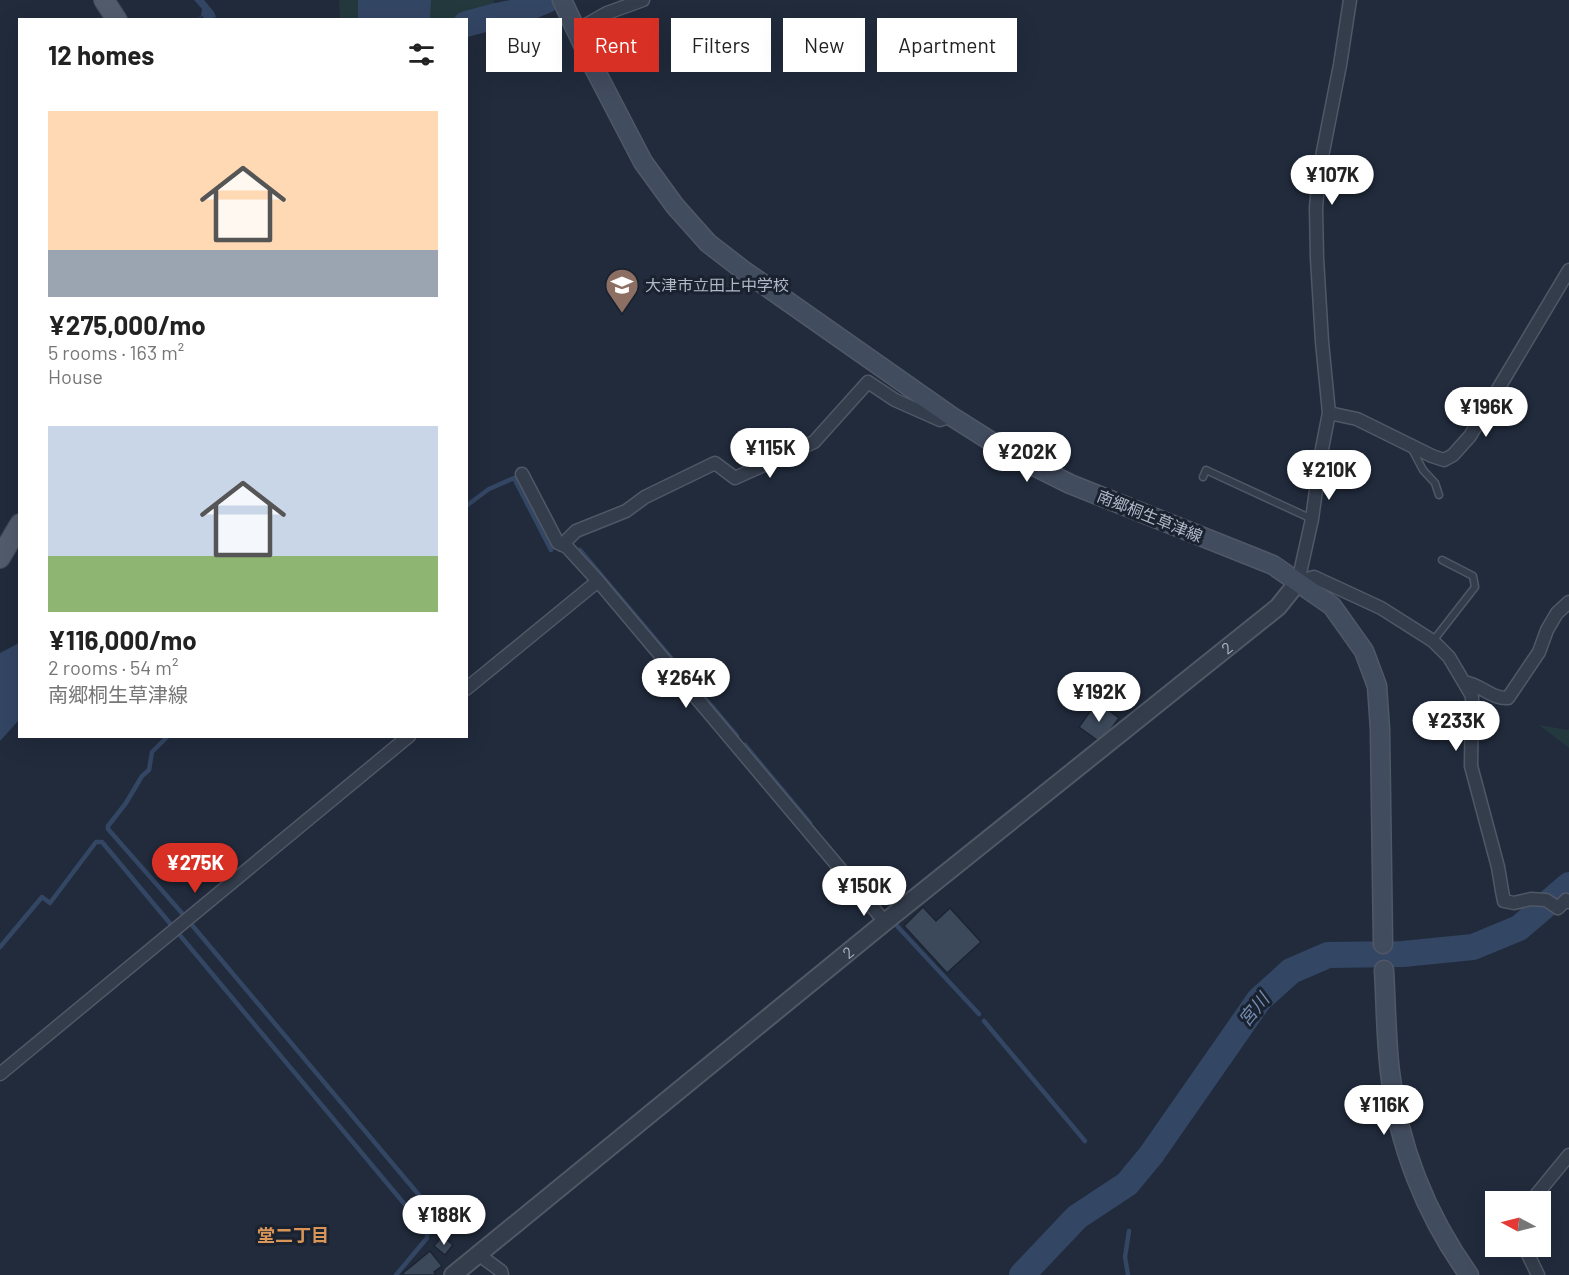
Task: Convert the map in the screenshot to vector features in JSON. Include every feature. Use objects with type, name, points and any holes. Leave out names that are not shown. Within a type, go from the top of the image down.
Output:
[{"type":"main road","points":[[104,0],[116,18]]},
{"type":"main road","name":"南郷桐生草津線","points":[[562,0],[574,24]]},
{"type":"main road","name":"南郷桐生草津線","points":[[597,72],[643,162],[675,206],[708,243],[753,277],[951,417],[1014,456],[1070,484],[1273,566],[1332,606],[1364,651],[1377,686],[1380,729],[1383,944]]},
{"type":"main road","points":[[0,558],[18,527]]},
{"type":"main road","points":[[1384,970],[1390,1073],[1409,1162],[1419,1187],[1453,1253],[1469,1275]]},
{"type":"street","points":[[598,18],[644,0]]},
{"type":"street","points":[[1350,0],[1340,65],[1322,152],[1316,208],[1322,342],[1329,412],[1312,519],[1298,582],[1314,577],[1381,608],[1434,641],[1449,657],[1472,696],[1471,766],[1498,867],[1504,901],[1514,903],[1531,899],[1546,900],[1558,908],[1566,900],[1569,902]]},
{"type":"street","points":[[1329,412],[1357,419],[1432,456],[1444,460],[1453,455],[1470,436],[1568,275]]},
{"type":"street","points":[[562,545],[576,531],[626,511],[645,497],[715,463],[735,478],[814,442],[867,382],[895,399],[940,420],[951,417]]},
{"type":"street","points":[[522,474],[558,543],[567,547],[598,581],[885,922]]},
{"type":"street","points":[[468,687],[598,581]]},
{"type":"street","name":"2","points":[[453,1275],[885,922],[1278,607],[1298,582]]},
{"type":"street","points":[[1464,682],[1474,684],[1499,699],[1508,698],[1539,652],[1557,612],[1569,603]]},
{"type":"street","points":[[0,1074],[407,738]]},
{"type":"street","points":[[1539,1191],[1569,1155]]},
{"type":"street","points":[[477,1254],[501,1271],[502,1275]]},
{"type":"street","points":[[1529,1257],[1538,1275]]},
{"type":"lane","points":[[1409,444],[1423,470],[1435,483],[1439,495]]},
{"type":"lane","points":[[1203,477],[1206,470],[1312,519]]},
{"type":"lane","points":[[1434,641],[1475,587],[1473,576],[1442,560]]},
{"type":"green space","points":[[339,0],[361,0],[362,18],[340,18]]},
{"type":"green space","points":[[418,0],[494,0],[495,7],[477,26],[468,28],[468,18],[422,18]]},
{"type":"green space","points":[[1539,725],[1568,730],[1569,728],[1569,748]]},
{"type":"water","points":[[194,0],[204,0],[216,17],[198,18],[201,16],[202,9]]},
{"type":"water","points":[[358,0],[431,0],[430,18],[358,18]]},
{"type":"water","points":[[18,644],[18,721],[0,741],[0,653]]},
{"type":"building","points":[[1097,702],[1119,718],[1101,743],[1079,727]]},
{"type":"building","points":[[923,907],[936,921],[950,908],[981,942],[947,973],[904,926]]},
{"type":"building","points":[[442,1236],[453,1245],[445,1255],[434,1246]]},
{"type":"building","points":[[430,1251],[442,1266],[434,1272],[436,1275],[404,1275],[403,1273]]},
{"type":"waterway","points":[[468,23],[522,11],[547,0]]},
{"type":"waterway","points":[[468,505],[489,489],[514,478],[551,550]]},
{"type":"waterway","points":[[580,550],[737,736]]},
{"type":"waterway","points":[[166,738],[152,752],[149,770],[142,776],[108,829],[181,912],[429,1207],[427,1238],[396,1275]]},
{"type":"waterway","points":[[745,745],[810,823]]},
{"type":"waterway","points":[[0,947],[42,897],[50,903],[96,842],[102,842],[417,1219]]},
{"type":"waterway","name":"宮川","points":[[1022,1275],[1077,1217],[1127,1184],[1151,1155],[1259,1000],[1291,971],[1328,955],[1403,954],[1473,947],[1519,928],[1569,885]]},
{"type":"waterway","points":[[897,926],[979,1014]]},
{"type":"waterway","points":[[984,1021],[1085,1141]]},
{"type":"waterway","points":[[1128,1275],[1125,1257],[1129,1231]]},
{"type":"place","name":"大津市立田上中学校","points":[[622,314]]},
{"type":"district","name":"堂二丁目","points":[[293,1236]]}]
